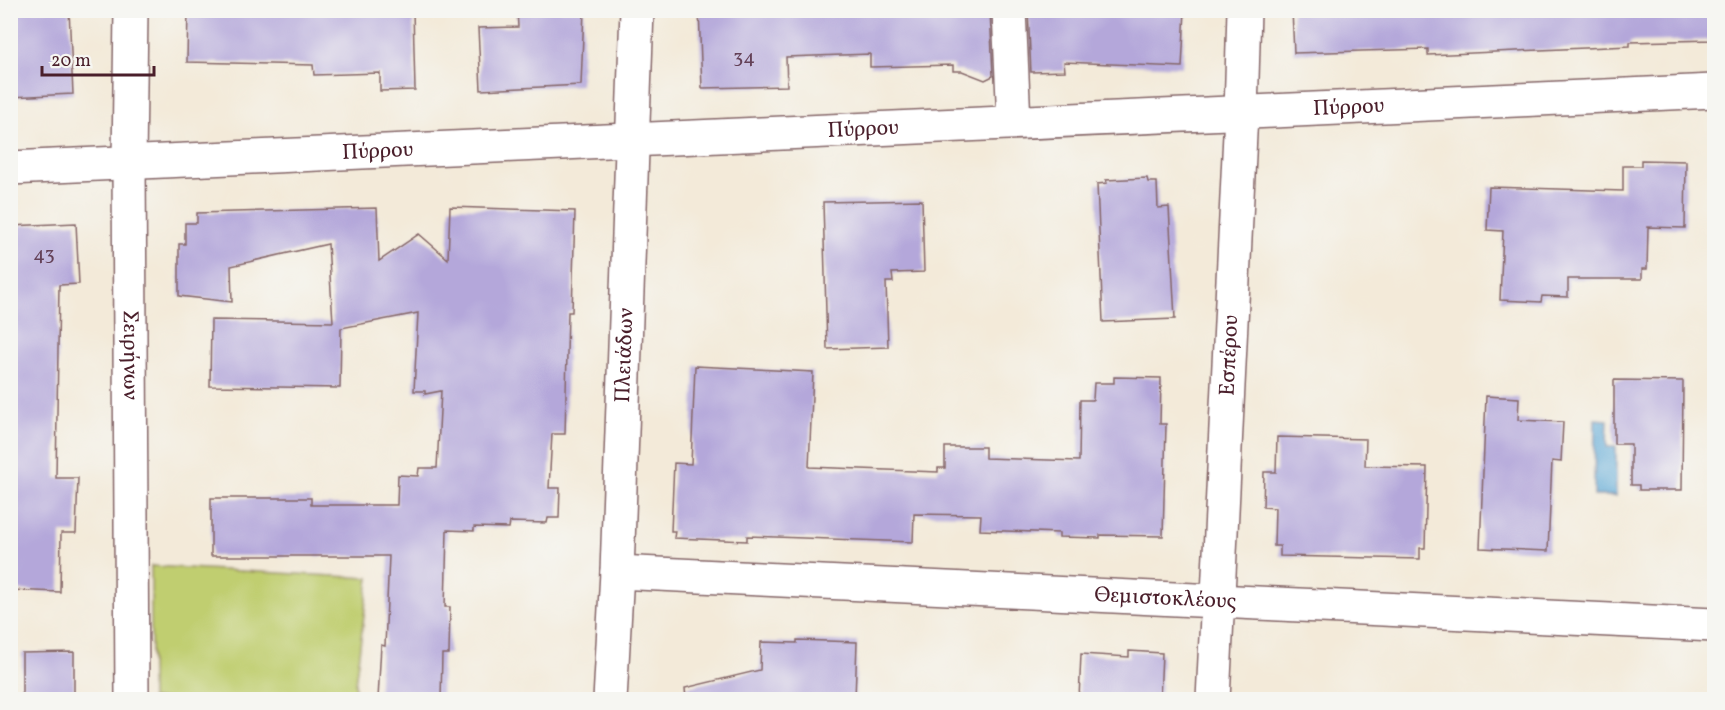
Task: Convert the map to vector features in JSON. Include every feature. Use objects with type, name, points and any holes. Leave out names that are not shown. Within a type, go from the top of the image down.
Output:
[{"type":"street","name":"Σειρήνων","points":[[131,10],[129,162],[132,699]]},
{"type":"street","name":"Πλειάδων","points":[[610,699],[617,572],[637,10]]},
{"type":"street","points":[[1009,10],[1014,123]]},
{"type":"street","name":"Εσπέρου","points":[[1213,699],[1244,10]]},
{"type":"street","name":"Πύρρου","points":[[10,168],[1714,91]]},
{"type":"street","name":"Θεμιστοκλέους","points":[[617,572],[1714,625]]},
{"type":"green space","points":[[151,566],[369,578],[355,684],[356,699],[151,699]]},
{"type":"water","points":[[1595,419],[1608,420],[1607,447],[1616,447],[1616,496],[1594,496]]},
{"type":"building","points":[[10,10],[69,10],[73,94],[10,97]]},
{"type":"building","points":[[188,10],[413,10],[415,90],[380,91],[380,73],[314,75],[313,65],[187,62]]},
{"type":"building","points":[[517,10],[584,10],[581,85],[481,90],[478,28],[518,27]]},
{"type":"building","points":[[699,10],[990,10],[993,76],[985,80],[962,71],[953,71],[953,65],[870,67],[870,54],[786,57],[787,86],[702,88]]},
{"type":"building","points":[[1028,10],[1185,10],[1182,67],[1064,62],[1065,71],[1031,72]]},
{"type":"building","points":[[1292,10],[1714,10],[1714,40],[1630,42],[1630,46],[1428,55],[1428,49],[1294,53]]},
{"type":"building","points":[[1641,160],[1686,161],[1685,228],[1648,227],[1647,269],[1642,269],[1642,279],[1568,279],[1568,297],[1542,296],[1541,302],[1500,300],[1503,231],[1487,230],[1489,187],[1623,191],[1623,166],[1641,166]]},
{"type":"building","points":[[1147,178],[1148,182],[1157,182],[1158,208],[1169,207],[1175,319],[1103,322],[1097,184],[1107,183],[1106,180]]},
{"type":"building","points":[[922,200],[924,272],[892,273],[893,282],[886,282],[888,347],[827,349],[823,202]]},
{"type":"building","points":[[450,207],[575,211],[572,312],[568,312],[565,434],[552,434],[549,488],[560,488],[559,518],[548,518],[547,523],[510,522],[509,528],[474,527],[474,531],[447,530],[445,607],[450,607],[449,654],[442,654],[441,699],[378,699],[381,645],[385,646],[389,556],[211,556],[211,498],[311,498],[311,505],[397,505],[398,475],[418,476],[419,468],[437,468],[441,391],[425,394],[425,391],[414,391],[418,313],[341,328],[340,388],[210,386],[211,320],[333,322],[328,244],[231,266],[232,302],[179,296],[179,244],[185,244],[185,223],[197,223],[197,213],[377,208],[379,261],[419,234],[448,259]]},
{"type":"building","points":[[76,223],[79,284],[59,285],[56,478],[78,478],[76,533],[61,533],[60,592],[10,590],[10,226]]},
{"type":"building","points":[[695,366],[813,372],[809,467],[938,472],[938,468],[945,468],[945,447],[985,447],[985,458],[1079,461],[1080,400],[1093,400],[1094,383],[1114,383],[1114,377],[1161,378],[1160,424],[1166,424],[1163,536],[1059,537],[1059,533],[980,530],[981,515],[914,514],[913,542],[747,536],[747,541],[674,538],[675,531],[671,531],[674,463],[691,464]]},
{"type":"building","points":[[1614,380],[1683,381],[1682,490],[1639,490],[1639,485],[1631,485],[1631,444],[1614,444]]},
{"type":"building","points":[[1486,396],[1519,398],[1518,420],[1563,422],[1561,462],[1552,461],[1548,551],[1480,548]]},
{"type":"building","points":[[1277,437],[1366,439],[1365,466],[1427,467],[1425,548],[1420,548],[1420,559],[1280,556],[1280,546],[1274,546],[1275,508],[1263,507],[1264,472],[1276,472]]},
{"type":"building","points":[[797,640],[857,642],[855,699],[686,699],[685,688],[760,670],[761,642],[797,643]]},
{"type":"building","points":[[1129,651],[1162,653],[1160,699],[1079,699],[1081,654],[1129,657]]},
{"type":"building","points":[[74,652],[74,699],[22,699],[22,653]]}]
